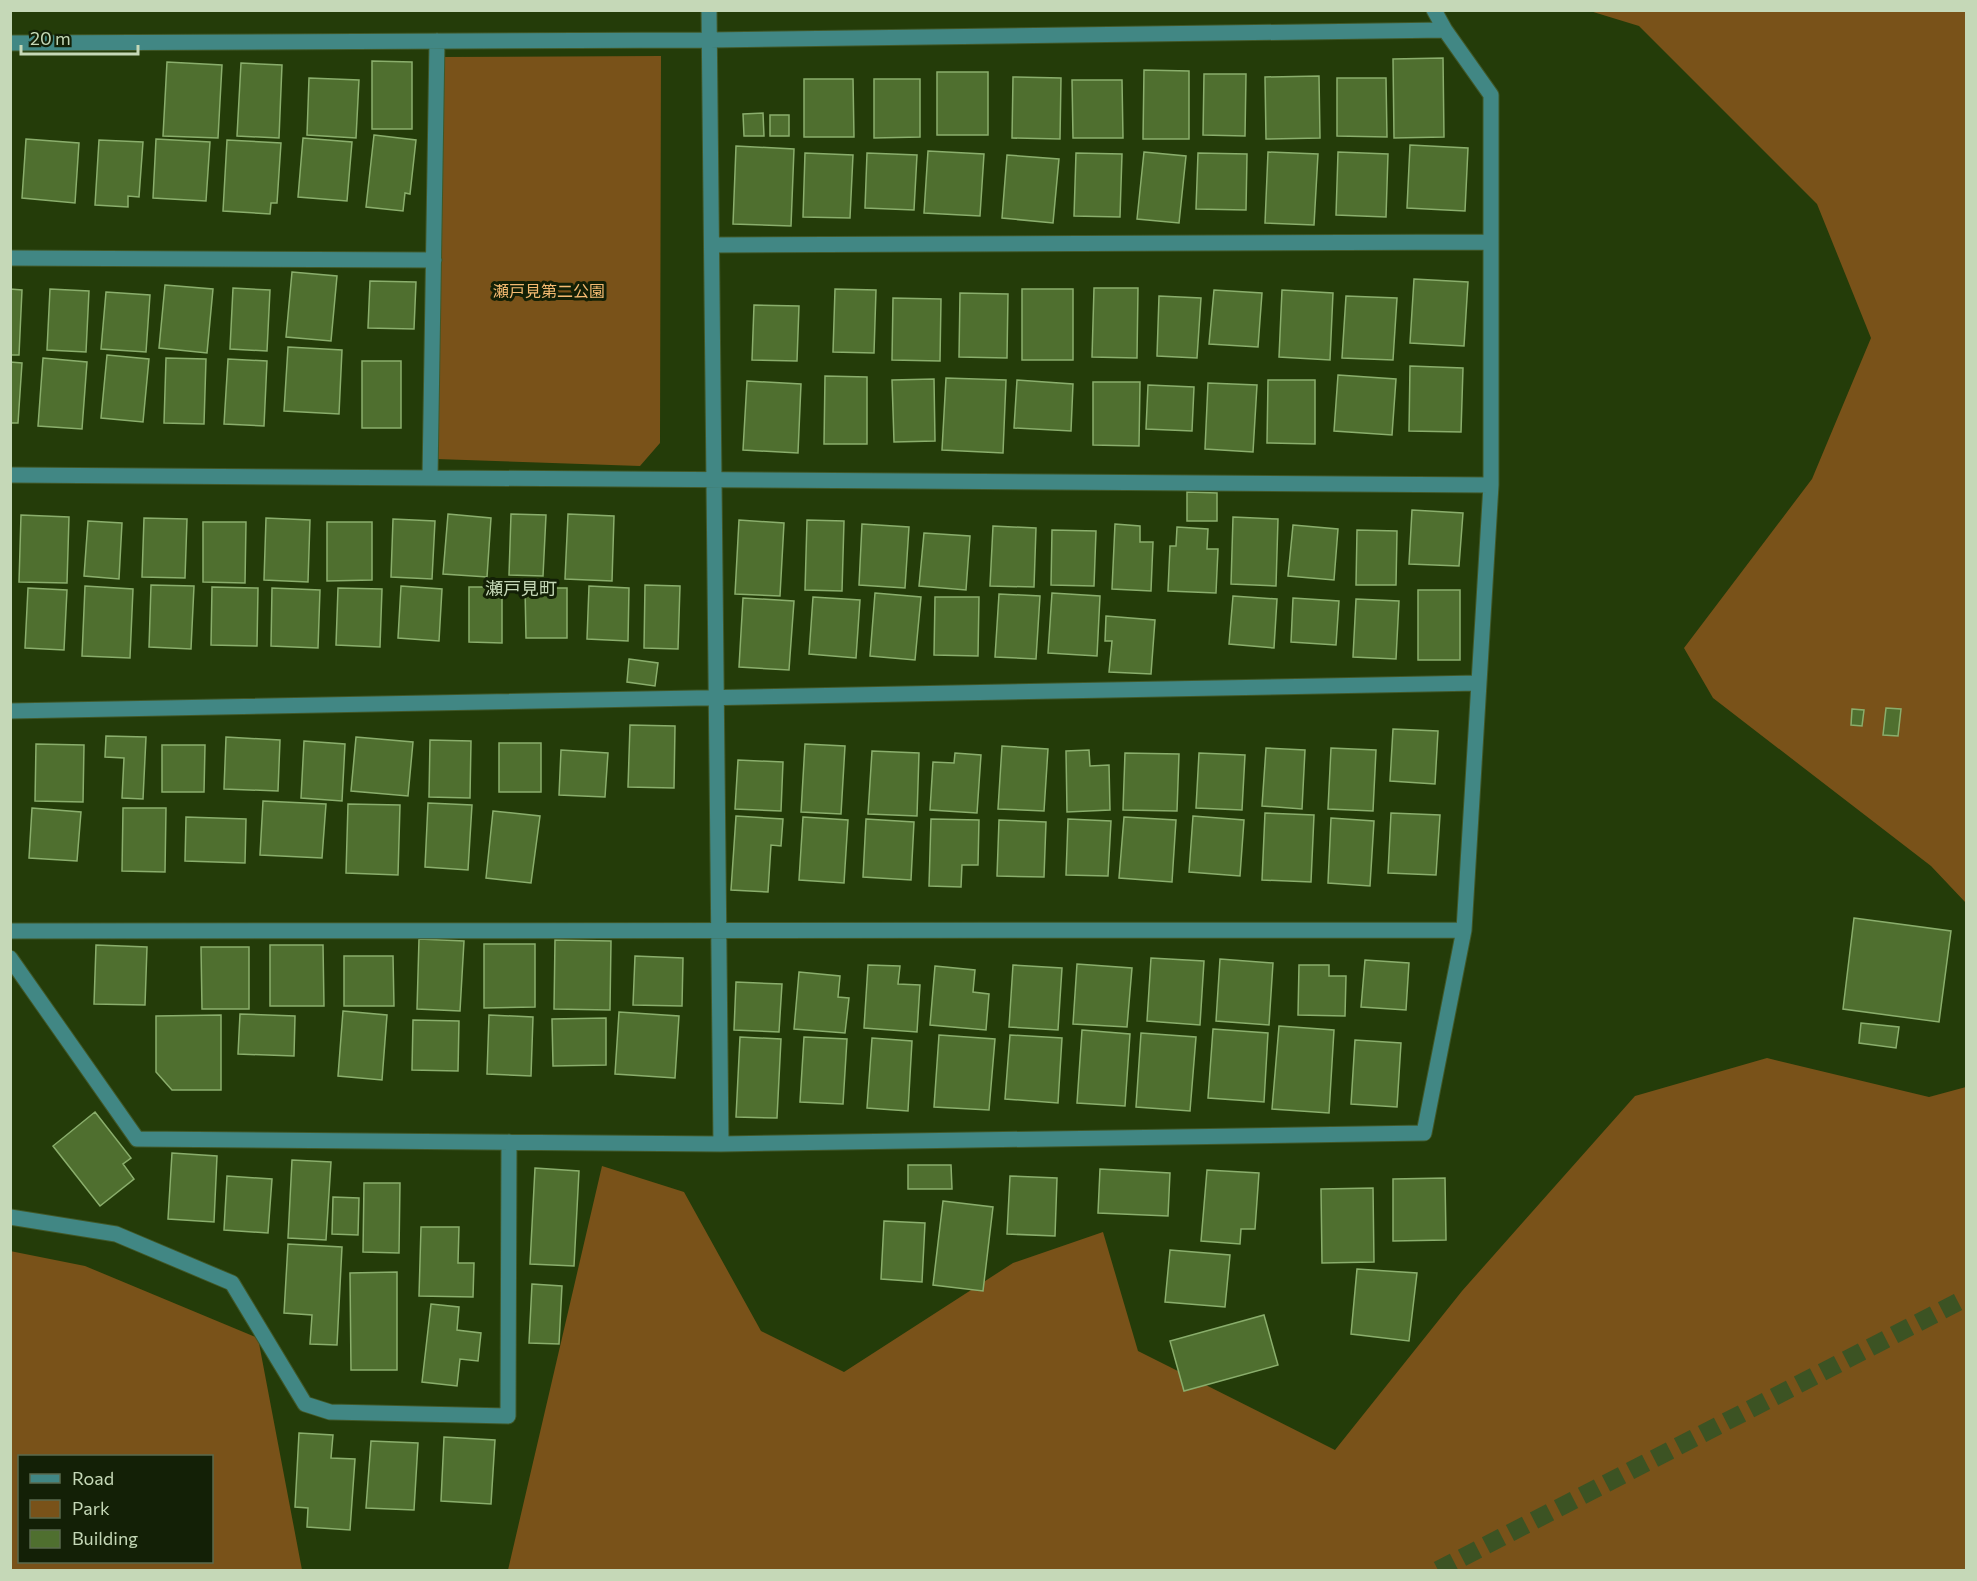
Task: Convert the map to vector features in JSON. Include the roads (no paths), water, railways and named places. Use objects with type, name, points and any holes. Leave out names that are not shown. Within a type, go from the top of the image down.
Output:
[{"type":"street","points":[[709,10],[721,1144]]},
{"type":"street","points":[[10,958],[137,1139],[721,1144],[1424,1133],[1464,930],[1491,485],[1491,95],[1445,30],[1434,10]]},
{"type":"street","points":[[10,43],[709,40],[1445,30]]},
{"type":"street","points":[[430,478],[438,41]]},
{"type":"street","points":[[712,245],[1491,242]]},
{"type":"street","points":[[10,258],[434,260]]},
{"type":"street","points":[[10,475],[1491,485]]},
{"type":"street","points":[[10,711],[1479,683]]},
{"type":"street","points":[[10,931],[1464,930]]},
{"type":"street","points":[[10,1217],[116,1234],[232,1282],[305,1404],[330,1412],[508,1416],[509,1143]]},
{"type":"tunnel","points":[[1438,1570],[1966,1298]]},
{"type":"district","name":"瀬戸見町","points":[[521,588]]},
{"type":"park label","name":"瀬戸見第二公園","points":[[549,290]]}]
